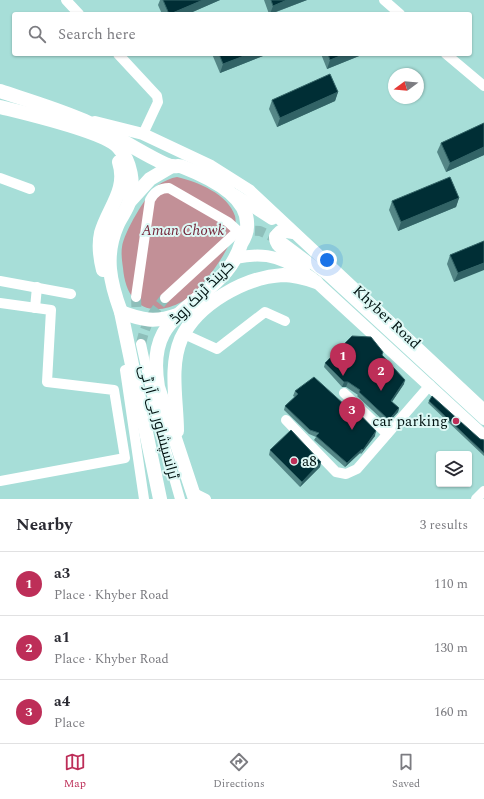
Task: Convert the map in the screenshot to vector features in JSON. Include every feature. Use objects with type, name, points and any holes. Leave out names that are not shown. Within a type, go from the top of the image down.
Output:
[{"type":"highway","name":"گرینڈ ٹرنک روڈ","points":[[0,92],[80,118],[172,166],[180,166],[219,184],[238,202],[245,216],[247,227],[236,258],[221,277],[177,315],[161,337],[156,361],[158,387],[163,405],[177,440],[194,495]]},
{"type":"highway","points":[[0,107],[67,125],[97,136],[117,146],[128,162],[132,182],[130,201]]},
{"type":"highway","points":[[97,136],[117,155],[122,178],[118,198],[101,232],[99,246],[151,476],[160,499]]},
{"type":"highway","points":[[160,499],[120,312],[112,283],[109,249],[117,226],[130,201],[150,179],[172,166]]},
{"type":"highway","points":[[177,440],[174,391],[177,356],[181,340],[193,319],[208,305],[234,289],[253,282],[282,275],[314,280]]},
{"type":"highway","points":[[120,312],[140,320],[165,319],[177,315]]},
{"type":"main road","points":[[80,118],[143,134],[211,166],[249,190],[290,230]]},
{"type":"main road","points":[[219,184],[258,211],[290,230]]},
{"type":"main road","points":[[290,230],[280,231],[276,236],[276,242],[296,259],[314,280]]},
{"type":"main road","name":"Khyber Road","points":[[290,230],[337,271],[484,410]]},
{"type":"main road","points":[[236,258],[264,254],[296,267],[314,280]]},
{"type":"main road","name":"Khyber Road","points":[[314,280],[435,382],[484,436]]},
{"type":"street","points":[[66,0],[77,12]]},
{"type":"street","points":[[384,0],[398,12]]},
{"type":"street","points":[[120,56],[157,96],[158,102],[143,134]]},
{"type":"street","points":[[448,56],[484,86]]},
{"type":"street","points":[[0,178],[30,189]]},
{"type":"street","points":[[136,296],[150,200],[156,192],[161,189],[169,188],[228,222],[238,231],[165,298]]},
{"type":"street","points":[[280,240],[328,276],[435,382],[484,420]]},
{"type":"street","points":[[0,281],[71,294]]},
{"type":"street","points":[[34,308],[37,287]]},
{"type":"street","points":[[0,303],[51,310],[47,382],[114,390],[125,458],[0,481]]},
{"type":"street","points":[[184,334],[217,349],[265,312],[285,322]]},
{"type":"street","name":"ٹرانسپشاور بی آر ٹی","points":[[141,344],[157,418],[180,499]]},
{"type":"street","points":[[126,370],[144,499]]},
{"type":"street","points":[[286,420],[336,472],[346,474],[357,469],[435,382]]},
{"type":"street","points":[[344,393],[387,434]]},
{"type":"street","points":[[476,499],[484,491]]},
{"type":"street","points":[[194,495],[206,499]]},
{"type":"green space","name":"Aman Chowk","points":[[177,177],[194,182],[219,195],[231,208],[235,216],[235,226],[232,237],[218,263],[191,295],[171,307],[150,309],[142,306],[135,300],[129,291],[125,281],[122,247],[131,223],[153,190],[158,185]]},
{"type":"building","points":[[163,0],[203,0],[175,12],[168,12]]},
{"type":"building","points":[[271,0],[287,0],[273,6]]},
{"type":"building","points":[[220,56],[244,56],[223,64]]},
{"type":"building","points":[[329,56],[340,56],[330,60]]},
{"type":"building","points":[[330,74],[338,92],[280,118],[272,100]]},
{"type":"building","points":[[484,123],[484,147],[450,163],[441,143]]},
{"type":"building","points":[[450,177],[459,198],[401,222],[392,201]]},
{"type":"building","points":[[484,241],[484,263],[458,273],[450,255]]},
{"type":"building","points":[[352,336],[371,337],[383,352],[382,355],[405,380],[391,401],[399,408],[389,420],[359,392],[360,390],[348,382],[344,382],[325,363]]},
{"type":"building","points":[[314,377],[346,406],[349,403],[376,431],[363,450],[362,449],[347,463],[316,436],[319,433],[310,430],[285,406],[298,394],[295,391]]},
{"type":"building","points":[[432,396],[480,439],[484,440],[484,453],[429,401]]},
{"type":"building","name":"a8","points":[[291,430],[321,462],[302,482],[270,450]]},
{"type":"tunnel","points":[[240,230],[260,231],[280,240]]},
{"type":"tunnel","points":[[136,297],[137,322]]},
{"type":"tunnel","points":[[141,344],[150,320],[156,309],[165,298]]},
{"type":"place","name":"a3","points":[[343,376]]},
{"type":"place","name":"a1","points":[[381,391]]},
{"type":"place","name":"car parking","points":[[456,421]]},
{"type":"place","name":"a4","points":[[352,430]]},
{"type":"place","name":"a8","points":[[294,461]]}]
